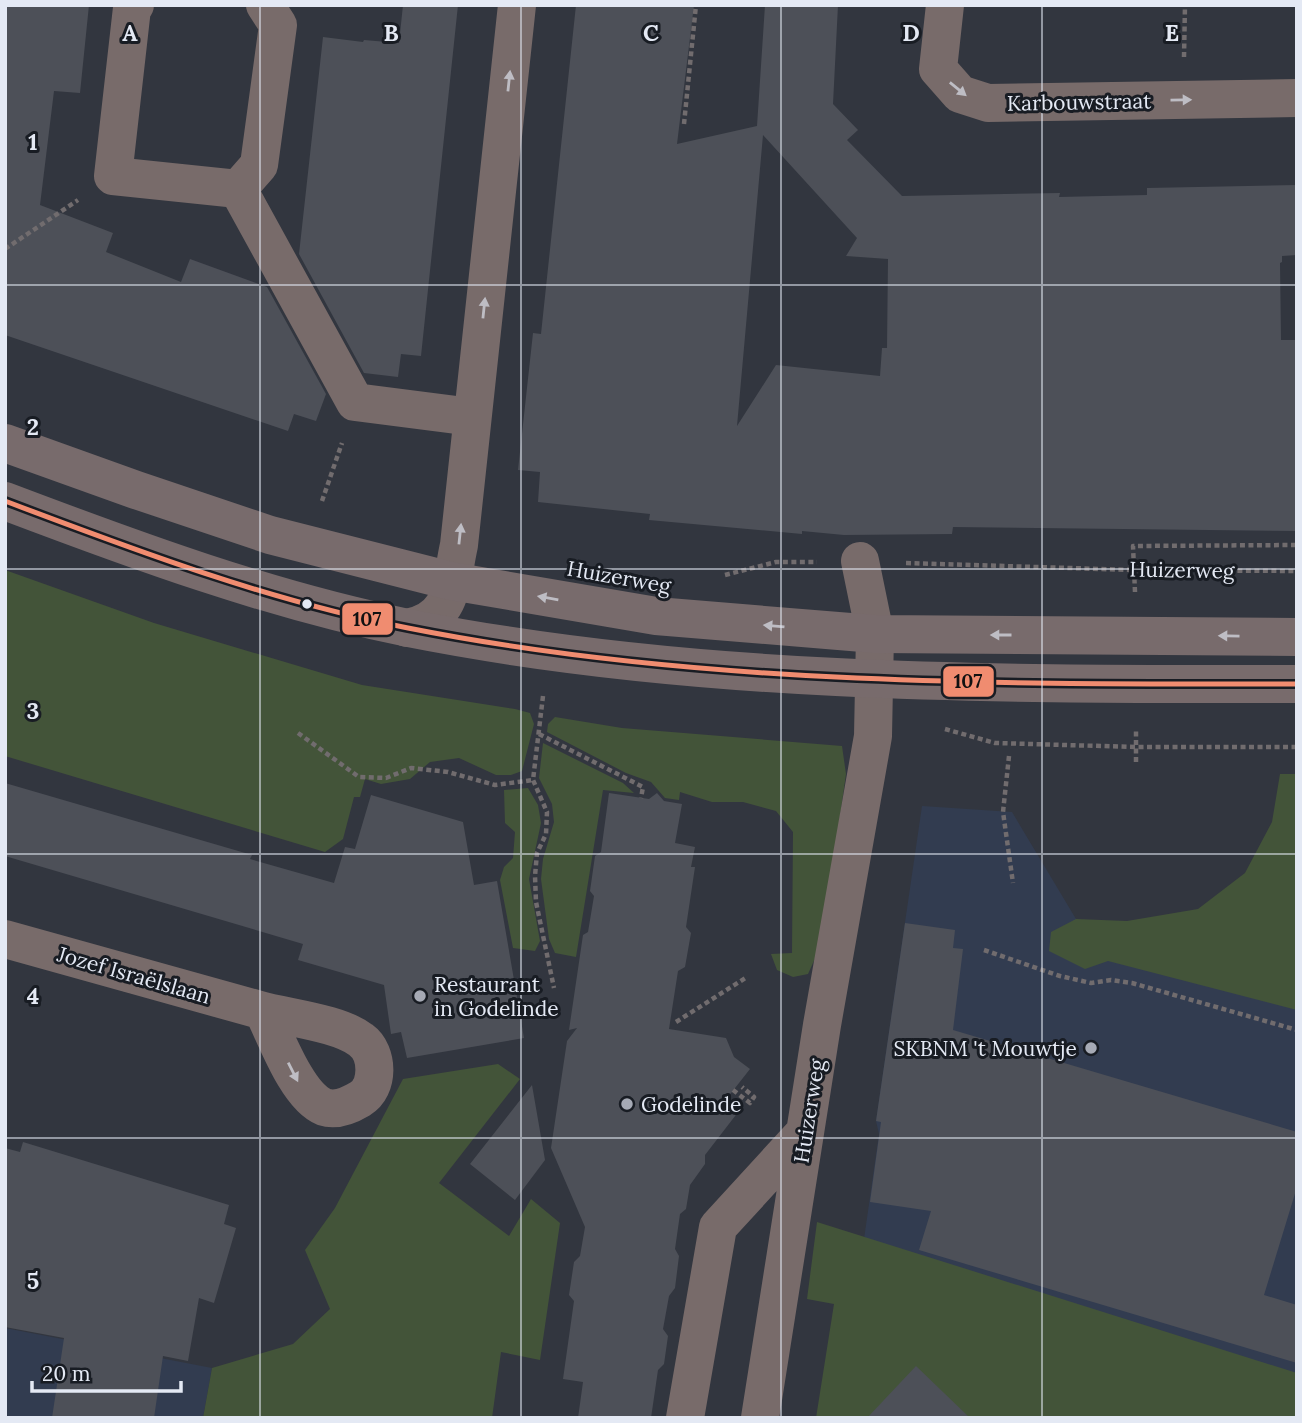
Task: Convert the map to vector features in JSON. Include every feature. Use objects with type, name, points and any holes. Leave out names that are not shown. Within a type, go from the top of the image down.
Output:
[{"type":"main road","name":"Huizerweg","points":[[5,443],[270,536],[451,581],[656,616],[875,635],[1297,637]]},
{"type":"main road","points":[[5,501],[116,543],[261,592],[407,628],[549,653],[874,680],[1135,685],[1297,684]]},
{"type":"street","points":[[135,5],[132,8],[113,176],[238,189]]},
{"type":"street","points":[[238,189],[259,165],[278,25],[265,5]]},
{"type":"street","points":[[407,628],[424,624],[438,615],[447,601],[459,545],[517,5]]},
{"type":"street","name":"Karbouwstraat","points":[[945,5],[938,69],[960,94],[988,103],[1297,98]]},
{"type":"street","points":[[238,189],[355,402],[472,417]]},
{"type":"street","points":[[860,561],[875,635]]},
{"type":"street","name":"Huizerweg","points":[[760,1418],[805,1132],[873,736],[875,635]]},
{"type":"street","name":"Jozef Israëlslaan","points":[[5,939],[263,1011]]},
{"type":"street","points":[[685,1418],[718,1227],[805,1132]]},
{"type":"path","points":[[684,124],[696,5]]},
{"type":"path","points":[[5,248],[113,176]]},
{"type":"path","points":[[320,508],[355,402]]},
{"type":"path","name":"Huizerweg","points":[[724,575],[776,562],[860,561],[1134,570],[1297,571]]},
{"type":"path","points":[[549,653],[533,780],[547,812],[546,834],[537,853],[536,902],[554,988]]},
{"type":"path","points":[[298,733],[359,778],[386,778],[411,768],[448,772],[495,785],[533,780]]},
{"type":"path","points":[[539,734],[643,787],[641,798]]},
{"type":"path","points":[[1009,756],[1003,812],[1013,883]]},
{"type":"path","points":[[984,950],[1060,976],[1091,983],[1111,980],[1132,983],[1297,1030]]},
{"type":"path","points":[[676,1022],[747,977]]},
{"type":"path","points":[[733,1090],[750,1103],[754,1097],[742,1087]]},
{"type":"shaded area","name":"SKBNM 't Mouwtje","points":[[922,806],[1012,812],[1076,919],[1297,975],[1297,1388],[861,1260],[879,1134],[876,1121]]},
{"type":"shaded area","points":[[5,1328],[212,1368],[203,1418],[5,1418]]},
{"type":"green space","points":[[5,570],[154,623],[362,685],[530,713],[534,724],[522,771],[511,775],[496,775],[459,758],[430,762],[410,779],[381,784],[365,779],[360,797],[354,797],[343,839],[325,852],[5,756]]},
{"type":"green space","points":[[555,717],[622,728],[842,746],[846,774],[822,943],[808,974],[793,977],[777,970],[771,954],[792,953],[793,832],[776,811],[743,802],[712,802],[680,792],[679,800],[665,798],[651,782],[626,773],[547,732],[548,724]]},
{"type":"green space","points":[[543,743],[623,783],[634,793],[603,790],[576,957],[555,953],[549,939],[541,879],[543,859],[554,822],[552,804],[539,778]]},
{"type":"green space","points":[[1280,774],[1297,774],[1297,1010],[1108,961],[1085,969],[1049,951],[1051,932],[1076,919],[1127,921],[1198,909],[1245,873],[1272,822]]},
{"type":"green space","points":[[528,788],[538,805],[541,823],[529,879],[540,941],[535,951],[513,948],[500,880],[504,867],[513,858],[515,832],[505,823],[504,790]]},
{"type":"green space","points":[[498,1064],[520,1079],[439,1183],[509,1236],[531,1199],[560,1223],[540,1360],[501,1352],[492,1418],[203,1418],[212,1368],[293,1344],[330,1309],[305,1250],[335,1208],[403,1079]]},
{"type":"green space","points":[[817,1222],[1297,1373],[1297,1418],[816,1418],[834,1304],[807,1299]]},
{"type":"building","points":[[5,5],[89,5],[80,93],[54,91],[40,205],[113,233],[106,252],[181,282],[190,259],[267,287],[326,394],[316,421],[294,414],[288,431],[5,335]]},
{"type":"building","points":[[403,5],[458,5],[421,356],[401,354],[398,377],[364,373],[299,254],[323,37],[399,43]]},
{"type":"building","points":[[576,5],[694,5],[677,144],[757,126],[765,5],[838,5],[833,104],[858,130],[847,140],[902,196],[1060,193],[1059,197],[1147,195],[1147,188],[1297,185],[1297,255],[1282,256],[1280,263],[1281,340],[1297,340],[1297,531],[953,527],[952,534],[844,535],[802,531],[802,534],[649,520],[650,514],[538,502],[540,472],[518,470],[533,333],[541,334]],"holes":[[[763,135],[857,238],[846,256],[888,259],[887,348],[882,348],[880,376],[776,365],[737,426]]]},
{"type":"building","points":[[5,783],[252,855],[250,859],[334,883],[345,847],[355,849],[371,795],[463,822],[474,885],[497,881],[524,1038],[407,1058],[401,1032],[391,1034],[384,985],[298,960],[303,944],[5,856]]},
{"type":"building","points":[[609,793],[649,799],[657,793],[664,801],[682,804],[675,843],[695,847],[691,867],[695,867],[686,927],[691,933],[685,967],[678,971],[669,1029],[726,1038],[734,1057],[750,1069],[728,1097],[742,1107],[705,1155],[705,1164],[690,1185],[686,1209],[680,1214],[675,1249],[679,1256],[675,1288],[669,1296],[663,1329],[668,1336],[664,1364],[658,1370],[651,1418],[578,1418],[583,1382],[563,1379],[574,1301],[569,1295],[574,1262],[580,1256],[585,1227],[551,1148],[567,1041],[577,1028],[569,1030],[583,935],[588,932],[594,896],[590,891],[595,856],[601,852]]},
{"type":"building","points":[[905,923],[955,930],[953,948],[963,949],[953,1030],[1297,1132],[1297,1187],[1264,1295],[1297,1305],[1297,1363],[919,1250],[931,1211],[870,1202],[881,1122],[876,1121]]},
{"type":"building","points":[[532,1085],[545,1160],[515,1200],[470,1164]]},
{"type":"building","points":[[23,1142],[229,1205],[224,1224],[236,1228],[214,1303],[199,1298],[188,1361],[163,1356],[154,1418],[52,1418],[64,1338],[5,1327],[5,1148],[20,1152]]},
{"type":"building","points":[[916,1366],[970,1418],[867,1418]]},
{"type":"transit line","name":"107","points":[[5,501],[154,556],[305,604],[408,628],[518,647],[628,661],[851,678],[962,682],[1297,684]]},
{"type":"place","name":"Restaurant in Godelinde","points":[[420,996]]},
{"type":"place","name":"SKBNM 't Mouwtje","points":[[1091,1048]]},
{"type":"place","name":"Godelinde","points":[[627,1104]]}]
